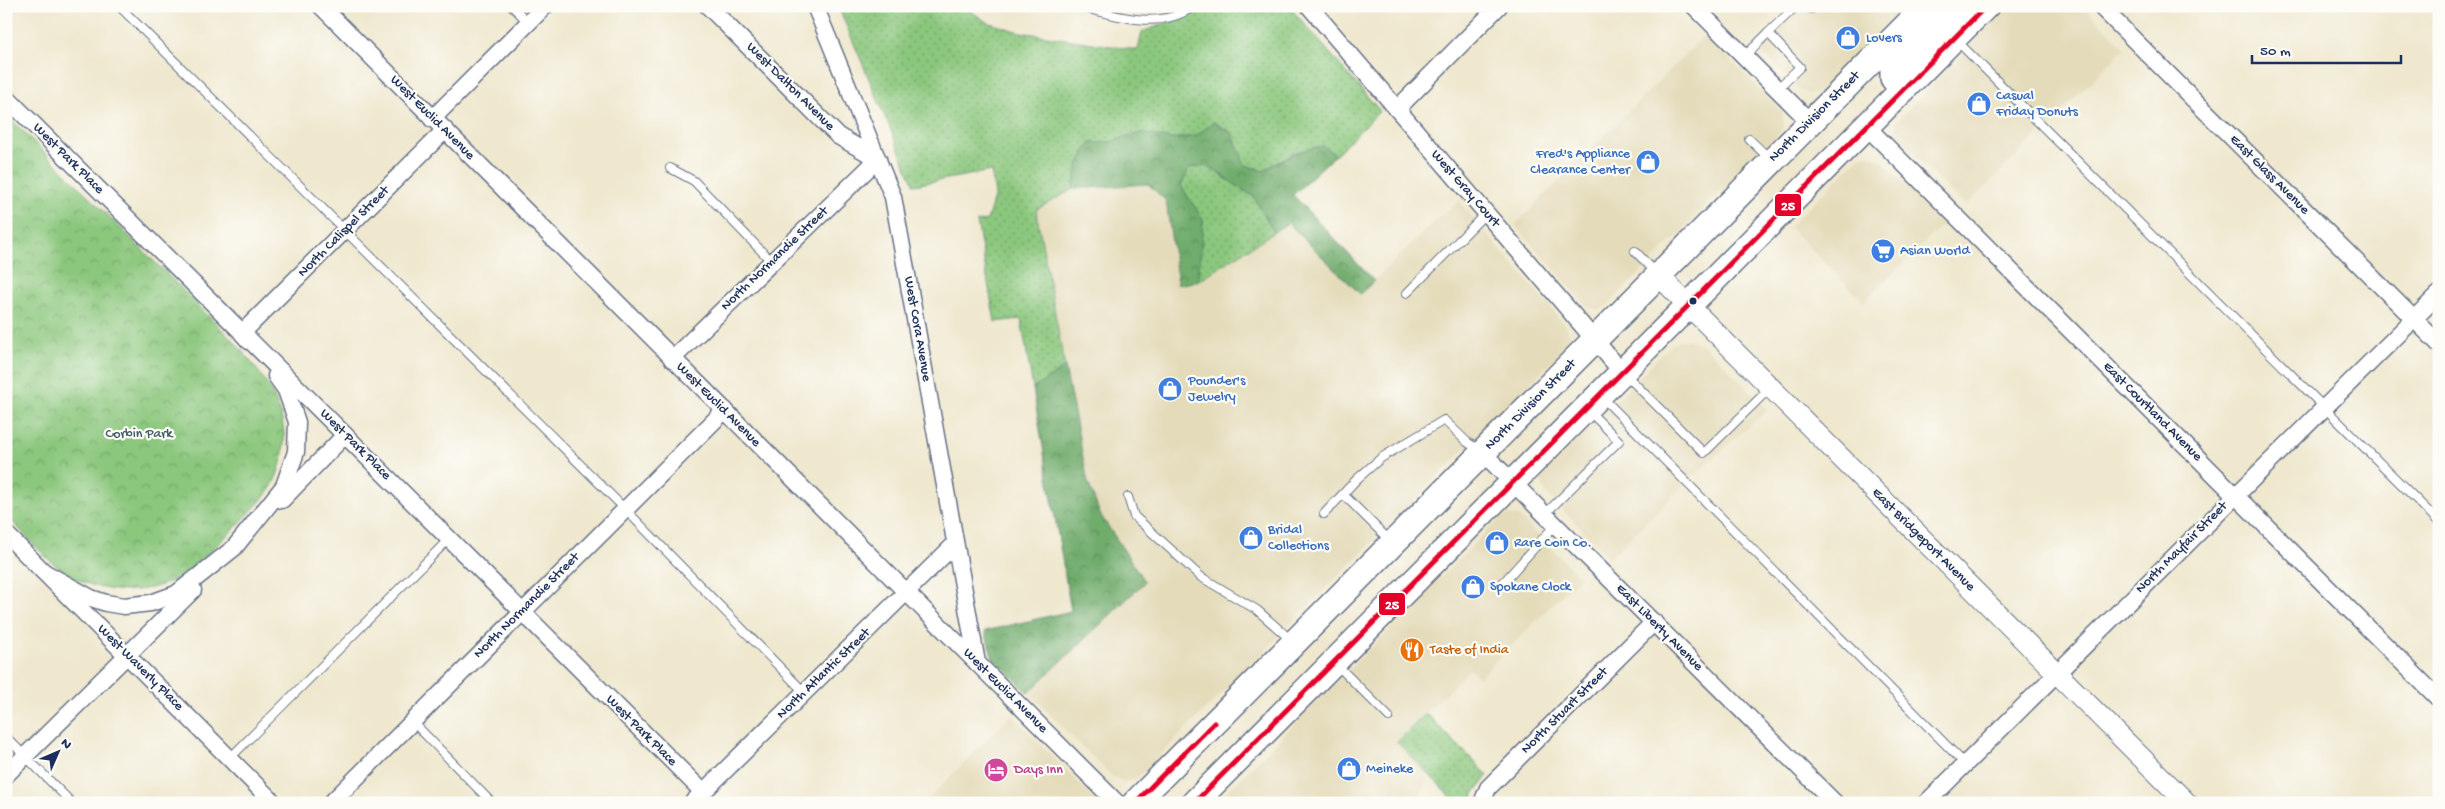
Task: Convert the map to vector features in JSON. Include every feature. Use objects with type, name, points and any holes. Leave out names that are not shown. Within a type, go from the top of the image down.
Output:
[{"type":"main road","name":"North Division Street","points":[[1135,803],[1926,6]]},
{"type":"main road","points":[[1902,90],[1893,78],[1893,71],[1956,6]]},
{"type":"main road","points":[[1194,803],[1986,6]]},
{"type":"street","name":"West Euclid Avenue","points":[[321,6],[1117,803]]},
{"type":"street","points":[[432,119],[545,6]]},
{"type":"street","name":"West Dalton Avenue","points":[[708,6],[838,136],[878,159]]},
{"type":"street","name":"West Cora Avenue","points":[[815,6],[893,197],[977,663]]},
{"type":"street","name":"West Gray Court","points":[[1309,6],[1622,372]]},
{"type":"street","points":[[1397,110],[1499,6]]},
{"type":"street","points":[[1694,6],[1810,122]]},
{"type":"street","name":"East Glass Avenue","points":[[2100,6],[2439,344]]},
{"type":"street","name":"West Park Place","points":[[6,97],[521,611],[698,798]]},
{"type":"street","name":"East Courtland Avenue","points":[[1866,126],[2439,699]]},
{"type":"street","name":"North Calispel Street","points":[[242,333],[446,130]]},
{"type":"street","name":"North Normandie Street","points":[[672,359],[878,159]]},
{"type":"street","name":"East Bridgeport Avenue","points":[[1659,276],[2187,803]]},
{"type":"street","name":"North Mayfair Street","points":[[1926,803],[2439,294]]},
{"type":"street","points":[[44,572],[91,598],[106,603],[124,606],[151,603],[176,594],[234,548],[284,486],[296,452],[297,422],[286,390],[242,333]]},
{"type":"street","name":"North Normandie Street","points":[[331,803],[724,410]]},
{"type":"street","points":[[6,775],[128,656],[345,435]]},
{"type":"street","name":"East Liberty Avenue","points":[[1484,453],[1835,803]]},
{"type":"street","name":"West Waverly Place","points":[[6,534],[274,803]]},
{"type":"street","name":"North Atlantic Street","points":[[698,798],[907,594],[955,544]]},
{"type":"street","name":"North Stuart Street","points":[[1482,803],[1488,788],[1654,622]]},
{"type":"lane","points":[[120,6],[625,509],[805,693]]},
{"type":"lane","points":[[512,6],[528,23]]},
{"type":"lane","points":[[1077,6],[1148,22],[1183,14],[1194,6]]},
{"type":"lane","points":[[1744,56],[1796,6]]},
{"type":"lane","points":[[1808,6],[1811,9],[1814,6]]},
{"type":"lane","points":[[1768,33],[1800,67],[1777,89]]},
{"type":"lane","points":[[1955,38],[2439,522]]},
{"type":"lane","points":[[1748,139],[1772,161]]},
{"type":"lane","points":[[670,168],[694,181],[772,262]]},
{"type":"lane","points":[[1407,293],[1486,214]]},
{"type":"lane","points":[[1635,251],[1659,276]]},
{"type":"lane","points":[[1622,372],[1704,454],[1770,388]]},
{"type":"lane","points":[[1501,585],[1551,519],[1619,442],[1593,401]]},
{"type":"lane","points":[[1593,401],[1965,764]]},
{"type":"lane","points":[[1324,514],[1357,479],[1381,458],[1444,420],[1467,442],[1484,453]]},
{"type":"lane","points":[[1344,494],[1393,544]]},
{"type":"lane","points":[[1128,497],[1134,516],[1154,537],[1201,578],[1257,610],[1294,643]]},
{"type":"lane","points":[[230,758],[449,539]]},
{"type":"lane","points":[[1334,662],[1389,717]]},
{"type":"lane","points":[[412,721],[492,803]]},
{"type":"lane","points":[[6,737],[72,803]]},
{"type":"shaded area","points":[[1799,6],[1906,6],[1823,91],[1809,94],[1800,90],[1757,47]]},
{"type":"shaded area","points":[[2008,6],[2083,6],[2125,48],[1966,206],[1900,142],[1897,136],[1896,122]]},
{"type":"shaded area","points":[[1705,35],[1782,111],[1784,125],[1780,133],[1607,306],[1600,310],[1588,307],[1515,225]]},
{"type":"shaded area","points":[[1869,155],[1882,161],[1944,223],[1864,302],[1789,227],[1856,161],[1862,156]]},
{"type":"shaded area","points":[[1148,184],[1166,201],[1178,285],[1198,281],[1288,223],[1360,294],[1440,216],[1459,202],[1563,322],[1570,335],[1563,351],[1136,779],[1124,782],[1111,775],[1028,693],[1145,582],[1100,514],[1088,482],[1036,210],[1073,189]]},
{"type":"shaded area","points":[[1688,340],[1705,346],[1768,409],[1684,484],[1610,558],[1546,493],[1542,485],[1542,479],[1545,472],[1669,347],[1678,341]]},
{"type":"shaded area","points":[[1506,515],[1518,516],[1580,577],[1479,678],[1470,669],[1397,742],[1426,772],[1427,779],[1418,803],[1216,803],[1499,519]]},
{"type":"shaded area","points":[[1012,715],[1098,803],[924,803]]},
{"type":"green space","points":[[838,6],[963,6],[987,22],[1020,32],[1138,50],[1142,32],[1211,6],[1289,6],[1380,111],[1335,155],[1323,146],[1293,153],[1263,171],[1245,165],[1232,133],[1214,122],[1196,136],[1171,139],[1141,133],[1110,142],[1090,143],[1078,165],[1073,189],[1036,210],[1065,367],[1033,389],[1021,319],[995,322],[977,222],[987,220],[995,194],[991,171],[914,185]]},
{"type":"green space","name":"Corbin Park","points":[[6,114],[231,338],[260,373],[280,412],[284,443],[282,460],[279,471],[266,495],[242,521],[196,564],[174,580],[153,588],[142,590],[108,589],[74,578],[43,554],[6,515]]},
{"type":"green space","points":[[1214,122],[1232,133],[1245,165],[1263,171],[1292,155],[1323,146],[1335,155],[1293,195],[1374,281],[1360,294],[1288,223],[1274,232],[1254,197],[1207,166],[1189,168],[1181,186],[1203,220],[1198,281],[1178,285],[1166,201],[1148,184],[1073,189],[1078,165],[1090,143],[1110,142],[1141,133],[1171,139],[1196,136]]},
{"type":"green space","points":[[1207,166],[1254,197],[1274,232],[1198,281],[1203,220],[1181,186],[1189,168]]},
{"type":"green space","points":[[1065,367],[1088,482],[1100,514],[1145,582],[1028,693],[992,657],[985,631],[1071,611],[1033,389]]},
{"type":"green space","points":[[1426,713],[1488,775],[1474,794],[1473,803],[1457,803],[1397,742]]},
{"type":"transit line","name":"25","points":[[1194,803],[1986,6]]},
{"type":"transit line","name":"25","points":[[1135,803],[1214,723]]},
{"type":"place","name":"Lovers","points":[[1848,38]]},
{"type":"place","name":"Casual Friday Donuts","points":[[1979,104]]},
{"type":"place","name":"Fred's Appliance Clearance Center","points":[[1648,162]]},
{"type":"place","name":"Asian World","points":[[1883,251]]},
{"type":"place","name":"Pounder's Jewelry","points":[[1170,389]]},
{"type":"place","name":"Bridal Collections","points":[[1251,538]]},
{"type":"place","name":"Rare Coin Co.","points":[[1497,543]]},
{"type":"place","name":"Spokane Clock","points":[[1473,587]]},
{"type":"place","name":"Taste of India","points":[[1412,650]]},
{"type":"place","name":"Meineke","points":[[1349,769]]},
{"type":"place","name":"Days Inn","points":[[996,770]]}]
